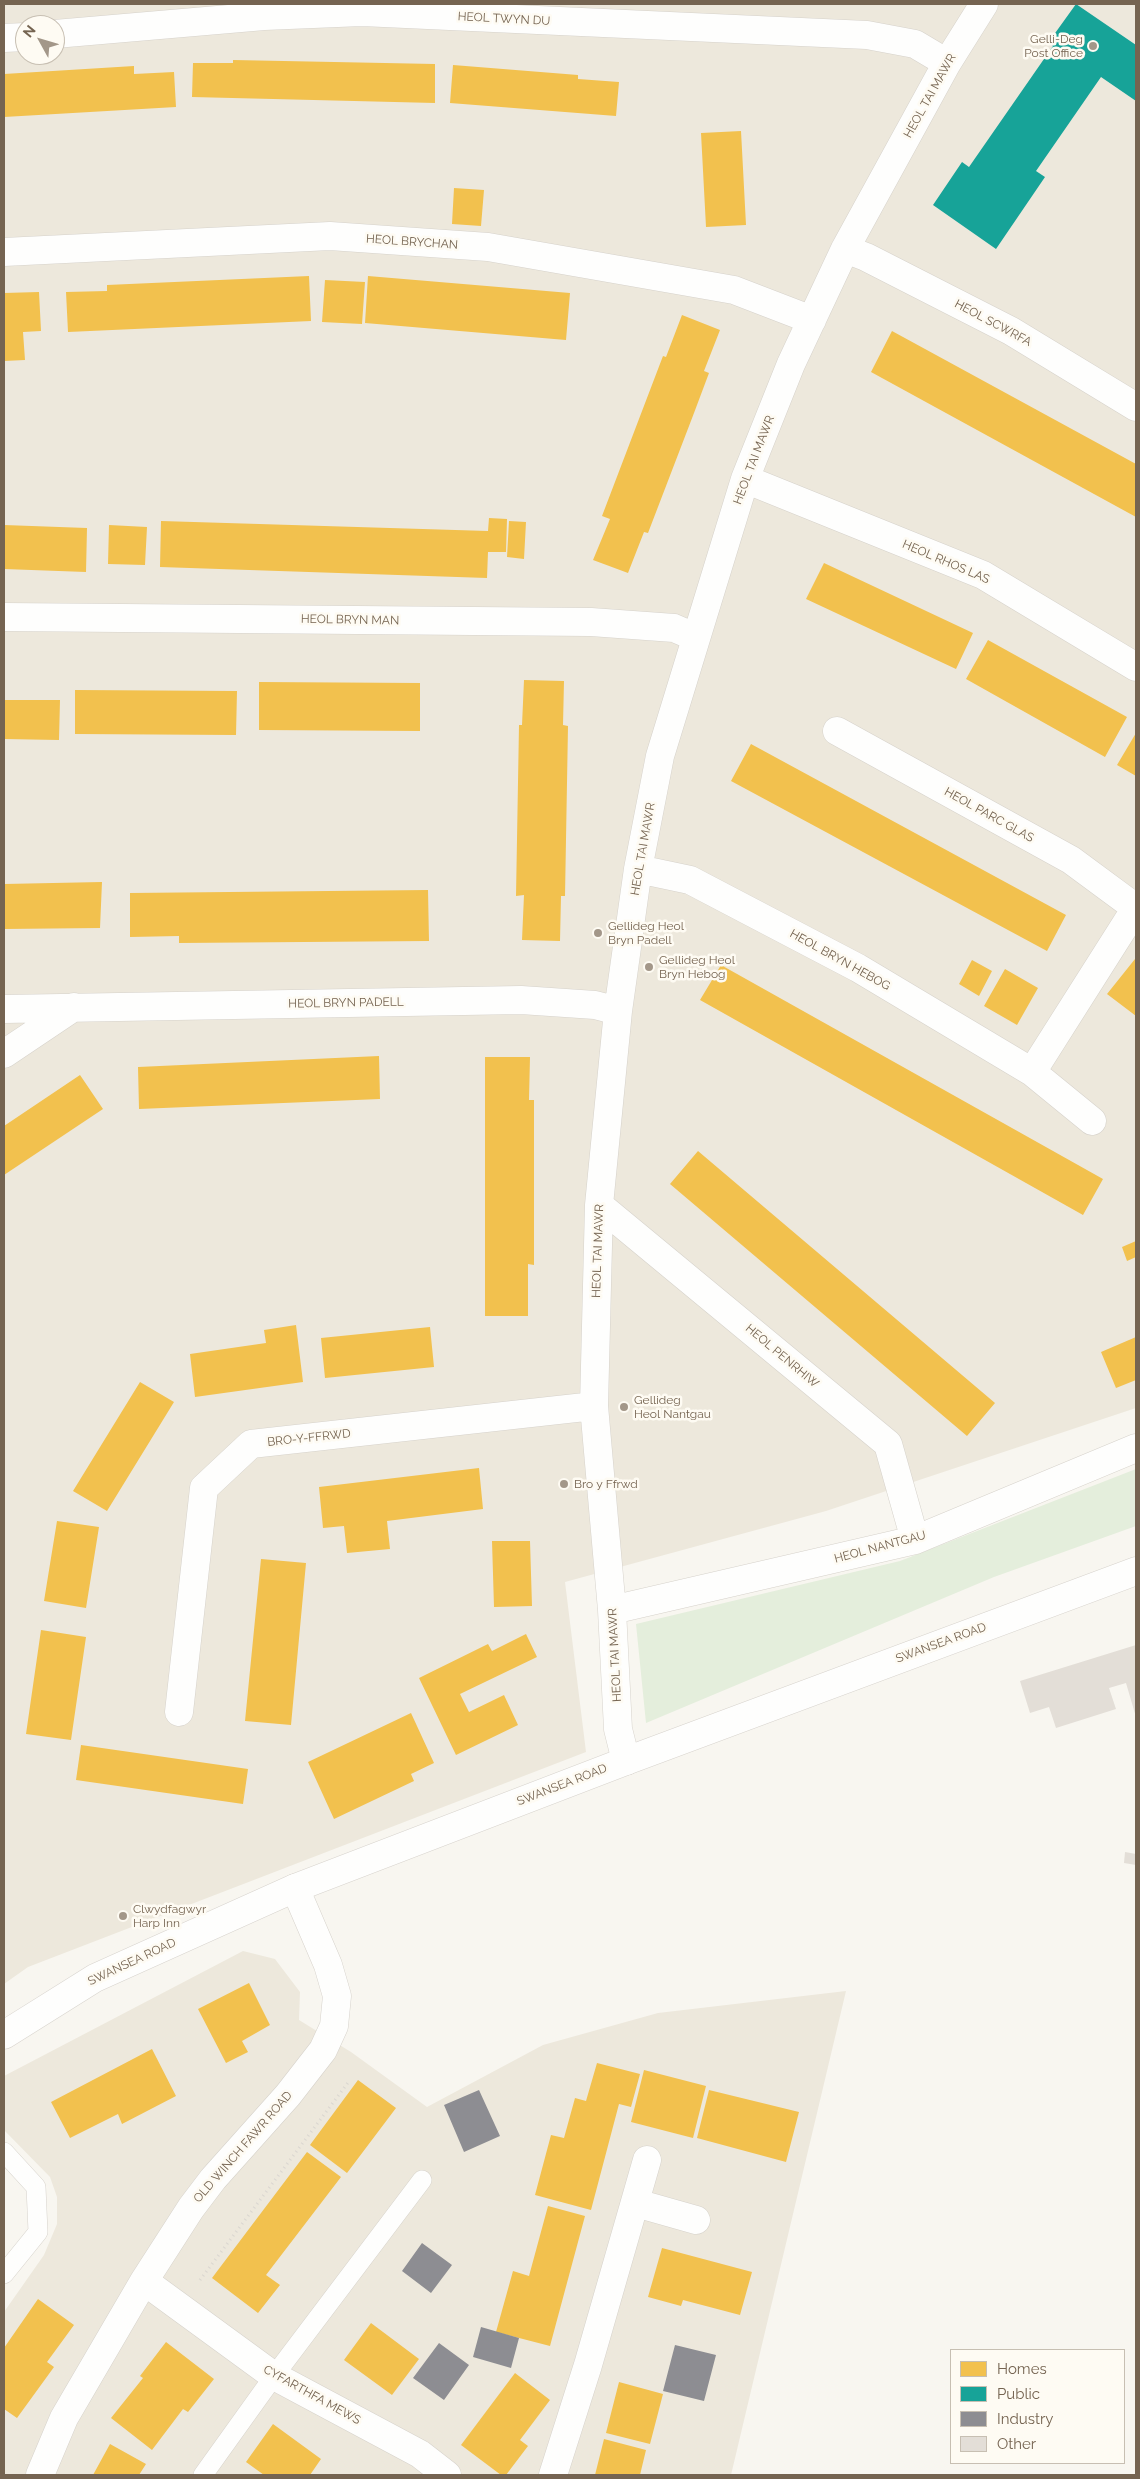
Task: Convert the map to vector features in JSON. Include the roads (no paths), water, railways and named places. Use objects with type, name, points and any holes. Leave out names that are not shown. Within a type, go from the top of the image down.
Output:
[{"type":"street","name":"HEOL TAI MAWR","points":[[626,1761],[618,1729],[612,1610],[594,1406],[599,1204],[618,1011],[638,869],[660,756],[695,636],[745,479],[791,364],[845,249],[947,63],[984,4]]},
{"type":"street","name":"HEOL TWYN DU","points":[[65,33],[362,8],[867,36],[915,44],[947,63]]},
{"type":"street","name":"HEOL BRYCHAN","points":[[4,252],[330,236],[488,247],[734,290],[812,320]]},
{"type":"street","name":"HEOL SCWRFA","points":[[845,249],[866,257],[1011,330],[1136,407]]},
{"type":"street","name":"HEOL RHOS LAS","points":[[745,479],[983,575],[1136,667]]},
{"type":"street","name":"HEOL BRYN MAN","points":[[4,617],[591,622],[674,628],[695,636]]},
{"type":"street","name":"HEOL PARC GLAS","points":[[837,731],[1071,860],[1136,908]]},
{"type":"street","name":"HEOL BRYN HEBOG","points":[[638,869],[690,880],[858,968],[1032,1072],[1092,1121]]},
{"type":"street","points":[[1032,1072],[1136,908]]},
{"type":"street","name":"HEOL BRYN PADELL","points":[[4,1009],[521,1000],[595,1005],[618,1011]]},
{"type":"street","points":[[4,1054],[74,1007]]},
{"type":"street","name":"HEOL PENRHIW","points":[[599,1204],[888,1444],[915,1540]]},
{"type":"street","name":"BRO-Y-FFRWD","points":[[179,1712],[204,1488],[251,1444],[594,1406]]},
{"type":"street","name":"HEOL NANTGAU","points":[[612,1610],[915,1540],[1136,1448]]},
{"type":"street","name":"SWANSEA ROAD","points":[[4,2035],[95,1978],[295,1888],[626,1761],[1136,1571]]},
{"type":"street","name":"OLD WINCH FAWR ROAD","points":[[40,2475],[64,2418],[144,2281],[197,2200],[213,2179],[288,2096],[323,2050],[334,2026],[337,1996],[328,1965],[295,1888]]},
{"type":"street","points":[[553,2475],[636,2203],[647,2160]]},
{"type":"street","points":[[636,2203],[696,2220]]},
{"type":"street","name":"CYFARTHFA MEWS","points":[[144,2281],[274,2376],[420,2454],[447,2475]]},
{"type":"lane","points":[[4,2152],[36,2187],[38,2232],[4,2274]]},
{"type":"lane","points":[[203,2475],[274,2376],[422,2180]]},
{"type":"place","name":"Gelli-Deg Post Office","points":[[1093,46]]},
{"type":"place","name":"Gellideg Heol Bryn Padell","points":[[598,933]]},
{"type":"place","name":"Gellideg Heol Bryn Hebog","points":[[649,967]]},
{"type":"place","name":"Gellideg Heol Nantgau","points":[[624,1407]]},
{"type":"place","name":"Bro y Ffrwd","points":[[564,1484]]},
{"type":"place","name":"Clwydfagwyr Harp Inn","points":[[123,1916]]}]
